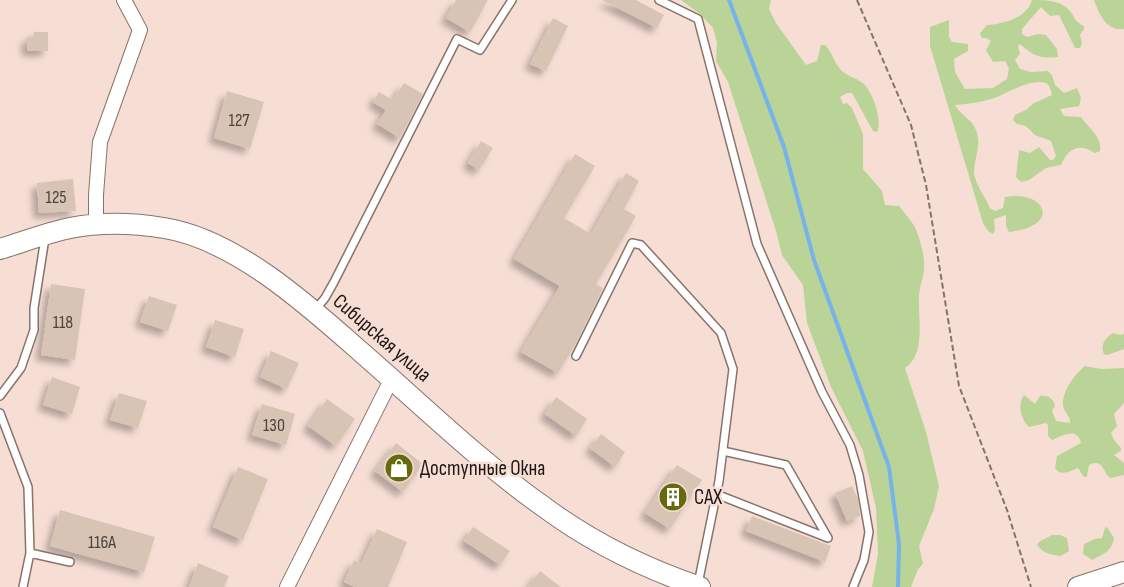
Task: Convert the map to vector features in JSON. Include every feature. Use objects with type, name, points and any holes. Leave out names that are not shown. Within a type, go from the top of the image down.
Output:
[{"type":"street","points":[[96,225],[100,142],[140,30],[124,0]]},
{"type":"street","name":"Сибирская улица","points":[[0,249],[70,228],[96,225],[131,224],[166,228],[209,242],[249,263],[297,296],[489,464],[552,513],[589,538],[633,561],[699,586]]},
{"type":"street","points":[[287,587],[392,378]]},
{"type":"street","points":[[1078,587],[1124,572]]},
{"type":"lane","points":[[314,310],[325,298],[334,282],[457,39],[480,50],[512,0]]},
{"type":"lane","points":[[659,0],[698,19],[757,244],[822,392],[853,455],[869,531],[866,553],[853,587]]},
{"type":"lane","points":[[0,396],[21,368],[34,330],[34,308],[45,235]]},
{"type":"lane","points":[[576,356],[632,243],[641,245],[721,333],[733,369],[723,451],[699,586]]},
{"type":"lane","points":[[0,413],[28,487],[30,553],[23,587]]},
{"type":"lane","points":[[716,494],[828,538],[786,465],[723,451]]},
{"type":"lane","points":[[30,553],[70,562]]},
{"type":"path","points":[[856,0],[911,125],[926,185],[959,386],[1007,510],[1031,587]]},
{"type":"green space","points":[[681,0],[771,0],[769,9],[776,23],[806,65],[817,61],[821,45],[825,45],[840,69],[864,84],[874,100],[879,121],[877,132],[873,131],[852,93],[840,97],[843,104],[847,103],[852,108],[863,134],[863,169],[882,191],[885,205],[899,206],[913,225],[918,233],[924,262],[919,294],[918,346],[912,362],[905,368],[926,432],[939,486],[934,509],[919,546],[923,564],[918,569],[911,587],[872,587],[878,554],[876,508],[863,451],[831,387],[807,323],[803,285],[782,255],[728,82],[716,61],[717,43],[713,28],[700,14]]},
{"type":"green space","points":[[1032,0],[1052,1],[1066,7],[1076,21],[1084,26],[1080,35],[1082,43],[1080,48],[1075,48],[1059,15],[1050,16],[1041,7],[1022,29],[1022,34],[1027,37],[1038,34],[1046,35],[1057,49],[1058,57],[1037,56],[1020,44],[1018,46],[1020,54],[1015,60],[1020,69],[1031,72],[1048,71],[1055,85],[1064,93],[1077,88],[1081,98],[1079,106],[1060,109],[1064,116],[1081,117],[1097,137],[1100,151],[1095,153],[1084,148],[1074,149],[1070,151],[1061,165],[1046,168],[1029,180],[1021,182],[1016,177],[1019,150],[1030,153],[1039,147],[1050,160],[1056,156],[1051,141],[1035,135],[1026,126],[1017,124],[1013,120],[1015,115],[1052,95],[1048,85],[1034,82],[987,100],[955,105],[976,130],[978,146],[974,173],[990,208],[995,211],[1003,208],[1005,197],[1019,196],[1038,203],[1042,210],[1042,216],[1036,223],[1009,232],[1006,226],[1006,215],[994,219],[993,234],[983,223],[930,46],[930,27],[949,20],[949,37],[952,42],[968,44],[968,51],[954,59],[955,72],[965,89],[993,88],[1007,79],[1009,68],[1005,61],[993,62],[986,50],[991,41],[982,38],[980,33],[987,25],[1020,16]]},
{"type":"green space","points":[[1094,0],[1124,0],[1124,29],[1108,24],[1101,16]]},
{"type":"green space","points":[[1113,333],[1124,334],[1124,349],[1104,354],[1104,342]]},
{"type":"green space","points":[[1085,366],[1101,369],[1124,368],[1124,403],[1114,414],[1117,426],[1111,433],[1121,448],[1121,451],[1114,455],[1124,463],[1124,475],[1110,478],[1102,466],[1097,463],[1089,465],[1087,477],[1084,477],[1078,468],[1066,472],[1057,471],[1055,468],[1057,456],[1081,443],[1079,438],[1069,434],[1052,440],[1048,436],[1046,423],[1029,427],[1022,416],[1020,407],[1024,395],[1035,404],[1040,396],[1045,396],[1054,403],[1052,411],[1056,421],[1070,423],[1063,400],[1073,378]]},
{"type":"green space","points":[[1107,527],[1114,538],[1111,546],[1104,554],[1092,560],[1083,554],[1084,544],[1102,538]]},
{"type":"green space","points":[[1052,535],[1067,538],[1069,551],[1061,556],[1039,548],[1037,545],[1040,541]]},
{"type":"building","points":[[456,0],[488,0],[470,32],[446,18]]},
{"type":"building","points":[[602,0],[636,0],[664,15],[657,28]]},
{"type":"building","points":[[553,18],[568,26],[546,71],[530,64]]},
{"type":"building","points":[[34,32],[48,32],[48,51],[27,51],[27,37],[34,37]]},
{"type":"building","points":[[404,83],[423,94],[400,138],[377,124],[386,110],[373,102],[379,92],[393,100]]},
{"type":"building","points":[[227,91],[264,102],[250,149],[214,138]]},
{"type":"building","points":[[481,141],[493,148],[479,170],[468,163]]},
{"type":"building","points":[[575,154],[595,166],[564,218],[591,234],[626,173],[639,181],[624,209],[636,216],[596,284],[603,288],[575,345],[558,373],[521,352],[560,286],[514,259]]},
{"type":"building","points":[[73,179],[76,211],[39,213],[37,183]]},
{"type":"building","points":[[51,284],[85,289],[75,360],[41,355]]},
{"type":"building","points":[[149,296],[177,305],[168,331],[140,322]]},
{"type":"building","points":[[215,320],[244,329],[235,357],[206,347]]},
{"type":"building","points":[[271,351],[299,363],[287,389],[260,377]]},
{"type":"building","points":[[52,377],[80,387],[72,414],[43,405]]},
{"type":"building","points":[[119,393],[147,401],[138,428],[110,420]]},
{"type":"building","points":[[556,397],[587,419],[576,436],[545,414]]},
{"type":"building","points":[[327,399],[355,419],[336,446],[308,426]]},
{"type":"building","points":[[262,404],[295,414],[286,445],[252,435]]},
{"type":"building","points":[[601,434],[625,452],[615,467],[590,448]]},
{"type":"building","name":"Доступные Окна","points":[[396,443],[423,464],[403,492],[375,471]]},
{"type":"building","name":"САХ","points":[[677,465],[702,480],[670,529],[645,513]]},
{"type":"building","points":[[238,467],[268,479],[243,540],[213,527]]},
{"type":"building","points":[[852,486],[858,499],[860,516],[847,521],[835,493]]},
{"type":"building","points":[[60,510],[155,537],[144,572],[50,546]]},
{"type":"building","points":[[752,516],[831,546],[825,562],[746,531]]},
{"type":"building","points":[[473,527],[510,551],[500,565],[464,541]]},
{"type":"building","points":[[377,529],[407,542],[388,587],[355,587],[344,582],[354,560],[361,564]]},
{"type":"building","points":[[198,563],[229,576],[224,587],[189,587]]},
{"type":"building","points":[[540,571],[561,587],[528,587]]},
{"type":"waterway","points":[[729,0],[784,147],[814,260],[889,467],[899,544],[898,587]]},
{"type":"place","name":"Доступные Окна","points":[[399,468]]},
{"type":"place","name":"САХ","points":[[673,497]]}]
